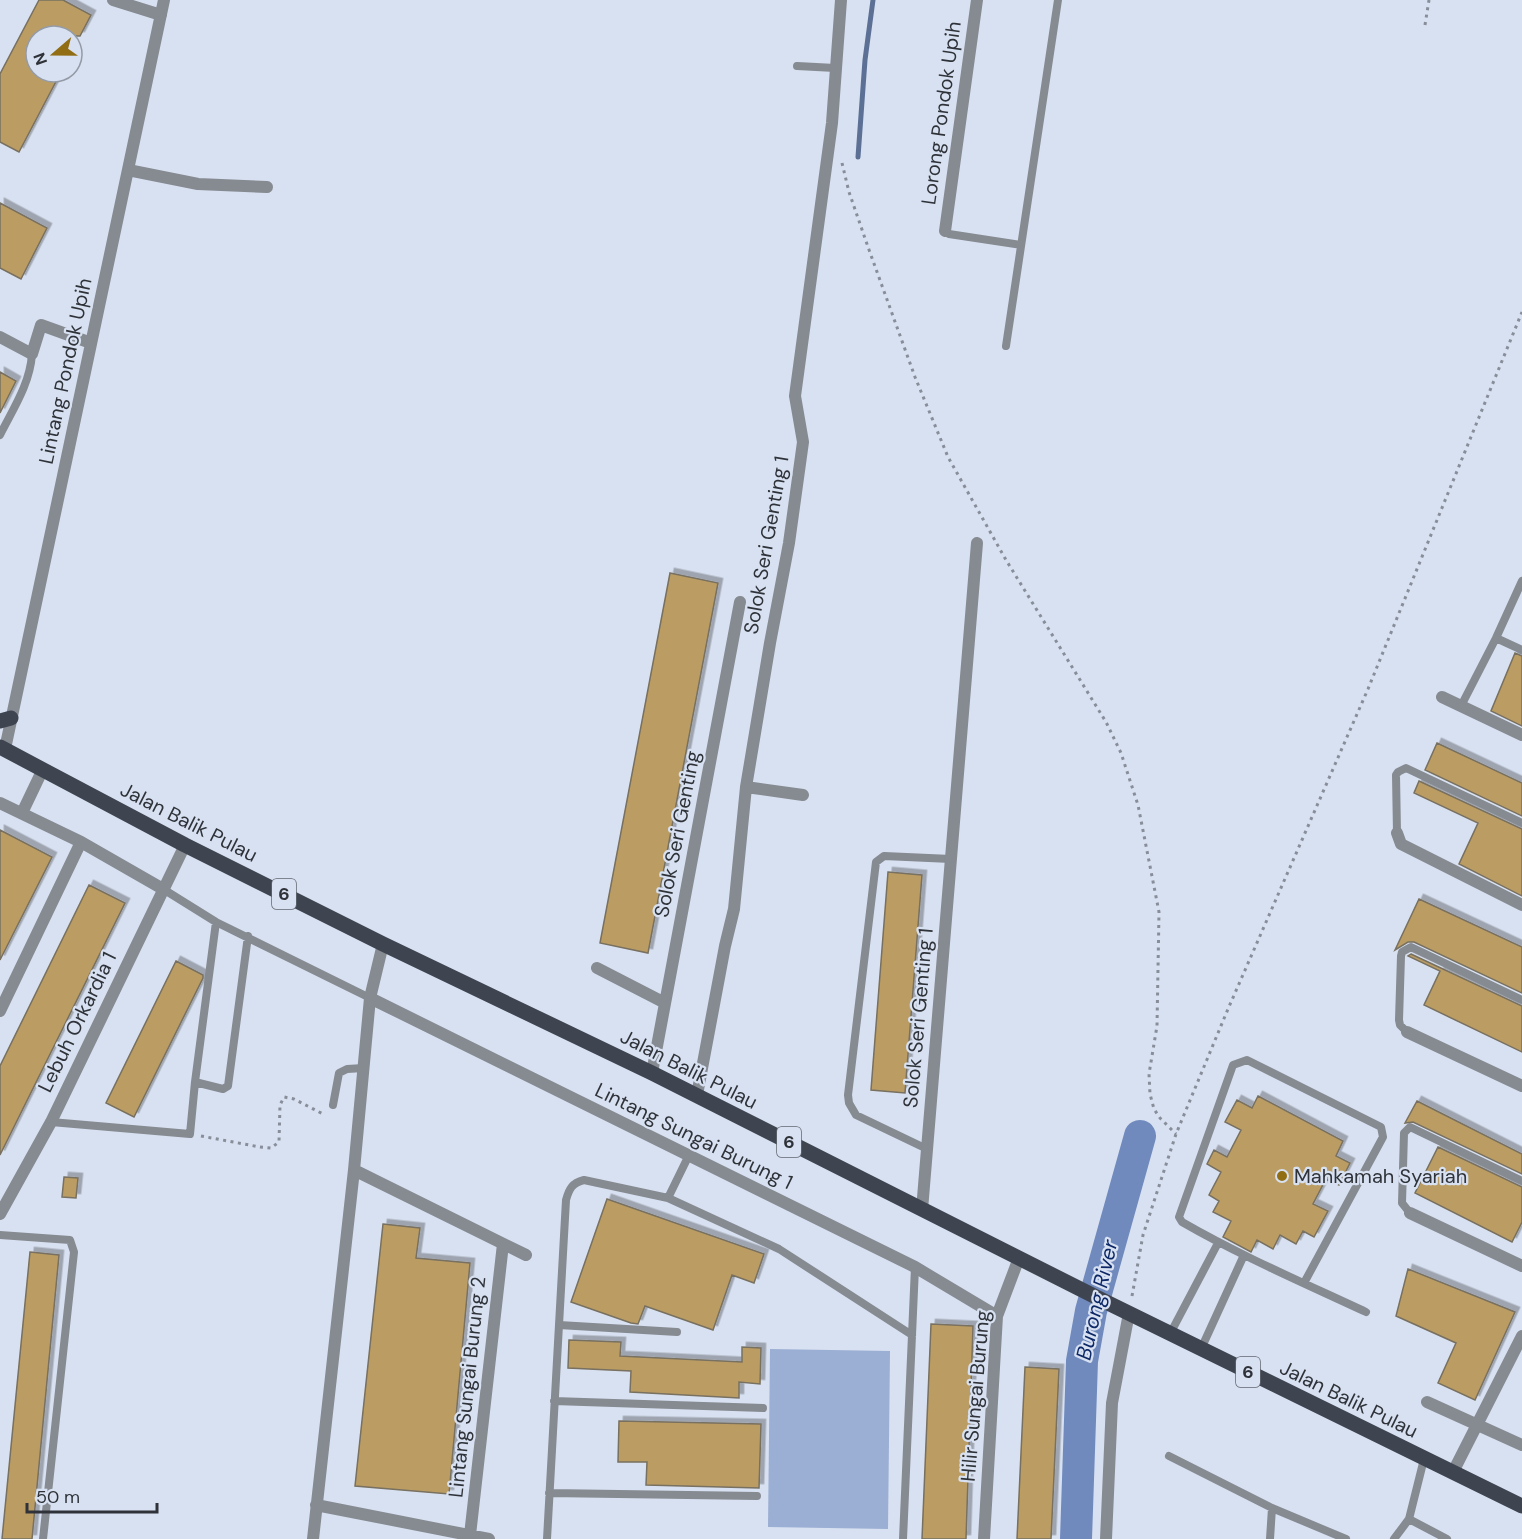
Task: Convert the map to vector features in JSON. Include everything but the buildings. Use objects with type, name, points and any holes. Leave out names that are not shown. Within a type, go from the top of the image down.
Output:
[{"type":"main road","name":"Jalan Balik Pulau","points":[[2,748],[383,944],[697,1095],[1170,1334],[1522,1506]]},
{"type":"street","points":[[113,0],[161,15]]},
{"type":"street","name":"Lintang Pondok Upih","points":[[2,748],[6,720],[91,343],[164,0]]},
{"type":"street","name":"Solok Seri Genting 1","points":[[697,1095],[734,909],[746,787],[789,543],[803,442],[795,396],[832,123],[841,0]]},
{"type":"street","name":"Lorong Pondok Upih","points":[[945,231],[977,0]]},
{"type":"street","points":[[128,170],[198,184],[267,187]]},
{"type":"street","points":[[0,337],[32,354],[41,326],[91,343]]},
{"type":"street","name":"Solok Seri Genting 1","points":[[922,1210],[977,543]]},
{"type":"street","name":"Solok Seri Genting","points":[[652,1073],[740,602]]},
{"type":"street","points":[[1442,697],[1522,735]]},
{"type":"street","points":[[22,813],[43,769]]},
{"type":"street","points":[[746,787],[803,795]]},
{"type":"street","points":[[0,804],[81,842],[163,889]]},
{"type":"street","points":[[1397,833],[1401,844],[1522,906]]},
{"type":"street","points":[[0,1011],[81,842]]},
{"type":"street","name":"Lebuh Orkardia 1","points":[[0,1214],[51,1122],[185,844]]},
{"type":"street","points":[[313,1539],[354,1170],[370,998],[383,944]]},
{"type":"street","points":[[597,968],[665,1003]]},
{"type":"street","name":"Lintang Sungai Burung 1","points":[[370,998],[915,1267],[997,1317]]},
{"type":"street","points":[[1407,1032],[1522,1086]]},
{"type":"street","points":[[354,1170],[526,1255]]},
{"type":"street","points":[[1410,1213],[1522,1266]]},
{"type":"street","name":"Lintang Sungai Burung 2","points":[[470,1535],[503,1244]]},
{"type":"street","name":"Hilir Sungai Burung","points":[[984,1539],[997,1317],[1019,1258]]},
{"type":"street","points":[[1106,1539],[1112,1404],[1129,1313]]},
{"type":"street","points":[[1453,1472],[1522,1336]]},
{"type":"street","points":[[1427,1402],[1522,1445]]},
{"type":"street","points":[[316,1505],[489,1539]]},
{"type":"lane","points":[[1006,346],[1058,0]]},
{"type":"lane","points":[[797,66],[835,68]]},
{"type":"lane","points":[[945,231],[949,234],[1021,245]]},
{"type":"lane","points":[[0,435],[31,371],[32,354]]},
{"type":"lane","points":[[1461,706],[1522,581]]},
{"type":"lane","points":[[1496,638],[1522,650]]},
{"type":"lane","points":[[1397,833],[1396,775],[1406,768],[1522,823]]},
{"type":"lane","points":[[927,1149],[856,1115],[849,1103],[848,1095],[876,862],[884,856],[951,859]]},
{"type":"lane","points":[[163,889],[216,922],[370,998]]},
{"type":"lane","points":[[51,1122],[190,1134],[216,922]]},
{"type":"lane","points":[[195,1082],[223,1089],[228,1086],[248,936]]},
{"type":"lane","points":[[1407,1032],[1400,1025],[1399,1020],[1401,956],[1402,952],[1411,947],[1522,1000]]},
{"type":"lane","points":[[1304,1283],[1384,1133],[1381,1127],[1246,1060],[1233,1065],[1178,1214],[1182,1222],[1218,1243],[1366,1312]]},
{"type":"lane","points":[[333,1105],[339,1073],[346,1069],[364,1068]]},
{"type":"lane","points":[[1410,1213],[1402,1203],[1404,1133],[1410,1127],[1522,1181]]},
{"type":"lane","points":[[668,1198],[689,1155]]},
{"type":"lane","points":[[547,1539],[566,1200],[575,1182],[584,1180],[668,1198],[779,1249],[912,1335]]},
{"type":"lane","points":[[0,1235],[70,1240],[74,1252],[43,1539]]},
{"type":"lane","points":[[1170,1334],[1218,1243]]},
{"type":"lane","points":[[1201,1349],[1244,1255]]},
{"type":"lane","points":[[903,1539],[915,1267]]},
{"type":"lane","points":[[559,1325],[677,1332]]},
{"type":"lane","points":[[554,1401],[763,1408]]},
{"type":"lane","points":[[1170,1456],[1272,1508],[1346,1539]]},
{"type":"lane","points":[[1394,1539],[1409,1519],[1424,1458]]},
{"type":"lane","points":[[549,1493],[757,1496]]},
{"type":"lane","points":[[1270,1539],[1272,1508]]},
{"type":"lane","points":[[1409,1519],[1447,1539]]},
{"type":"path","points":[[1425,25],[1429,0]]},
{"type":"path","points":[[841,157],[849,192],[872,258],[915,377],[948,457],[1006,561],[1106,722],[1121,753],[1138,805],[1159,912],[1157,1026],[1149,1074],[1150,1094],[1154,1109],[1176,1134]]},
{"type":"path","points":[[1129,1313],[1143,1234],[1176,1134],[1227,1009],[1368,689],[1522,312]]},
{"type":"path","points":[[190,1134],[260,1148],[272,1148],[279,1143],[280,1105],[284,1097],[294,1099],[324,1114],[333,1105]]},
{"type":"shaded area","points":[[770,1349],[890,1351],[888,1529],[768,1527]]},
{"type":"waterway","points":[[858,157],[865,60],[873,0]]},
{"type":"waterway","name":"Burong River","points":[[1076,1539],[1082,1361],[1091,1311],[1140,1136]]},
{"type":"place","name":"Mahkamah Syariah","points":[[1282,1176]]}]
